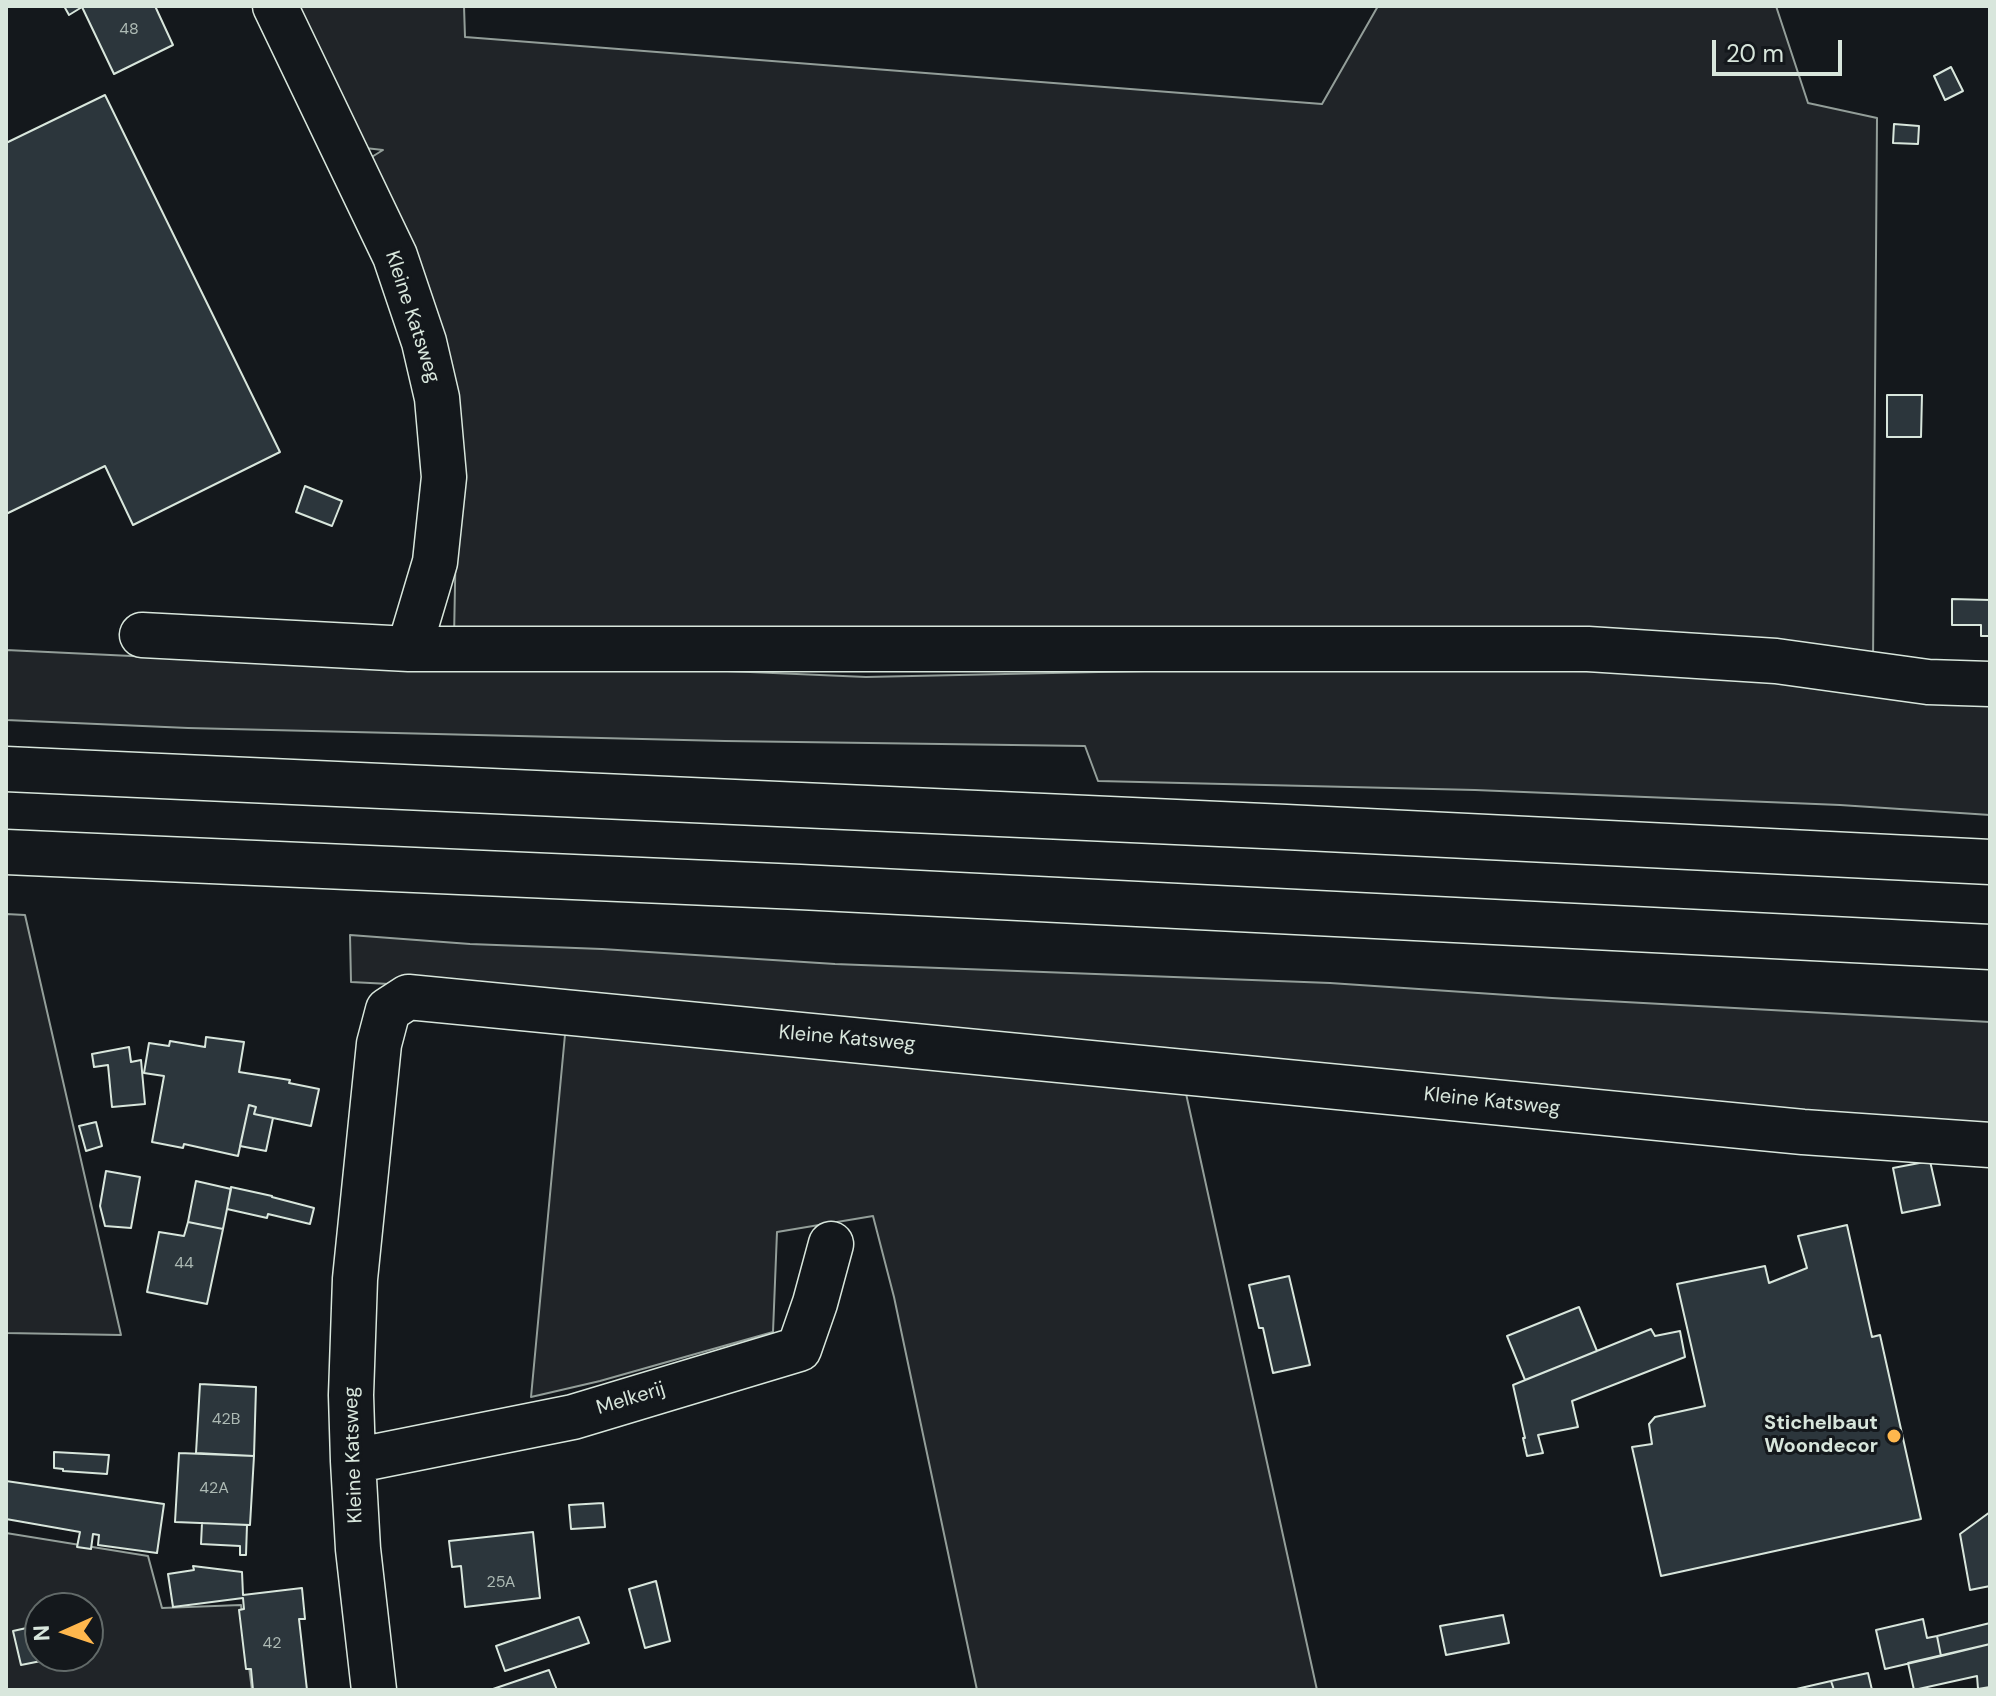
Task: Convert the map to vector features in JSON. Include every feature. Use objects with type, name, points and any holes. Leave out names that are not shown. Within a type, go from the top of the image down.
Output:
[{"type":"main road","name":"Kleine Katsweg","points":[[275,6],[395,256],[424,342],[437,398],[444,477],[435,562],[409,649]]},
{"type":"main road","points":[[142,635],[409,649],[1588,649],[1776,661],[1928,682],[1990,684]]},
{"type":"main road","points":[[6,769],[1990,862]]},
{"type":"main road","points":[[6,852],[863,890],[1990,947]]},
{"type":"main road","name":"Kleine Katsweg","points":[[374,1690],[358,1549],[353,1461],[351,1395],[355,1279],[379,1044],[388,1010],[408,997],[1803,1132],[1990,1145]]},
{"type":"main road","name":"Melkerij","points":[[353,1461],[573,1417],[799,1349],[831,1244]]},
{"type":"shaded area","points":[[295,6],[464,6],[465,37],[1322,104],[1378,6],[1776,6],[1808,103],[1877,118],[1873,662],[454,638],[458,426],[362,163],[383,150],[365,148]]},
{"type":"shaded area","points":[[6,650],[194,659],[866,677],[1285,668],[1763,673],[1990,697],[1990,815],[1840,805],[1475,790],[1098,781],[1085,746],[725,741],[188,728],[6,720]]},
{"type":"shaded area","points":[[6,914],[25,915],[121,1335],[6,1333]]},
{"type":"shaded area","points":[[350,935],[835,964],[1330,983],[1990,1022],[1990,1123],[1756,1108],[466,988],[351,982]]},
{"type":"shaded area","points":[[566,1024],[1185,1089],[1317,1690],[977,1690],[894,1297],[873,1216],[777,1232],[773,1332],[600,1381],[531,1397]]},
{"type":"shaded area","points":[[6,1533],[148,1556],[162,1608],[241,1605],[252,1690],[6,1690]]},
{"type":"building","points":[[64,6],[155,6],[173,45],[114,74],[82,7],[69,15]]},
{"type":"building","points":[[1951,67],[1963,91],[1945,100],[1934,76]]},
{"type":"building","points":[[105,95],[280,452],[133,525],[105,466],[6,514],[6,143]]},
{"type":"building","points":[[1894,124],[1919,126],[1918,144],[1893,143]]},
{"type":"building","points":[[1887,395],[1922,395],[1921,437],[1887,437]]},
{"type":"building","points":[[305,486],[342,501],[332,526],[296,512]]},
{"type":"building","points":[[1952,599],[1990,600],[1990,636],[1981,636],[1981,625],[1952,625]]},
{"type":"building","points":[[206,1037],[244,1042],[239,1072],[290,1080],[289,1083],[319,1089],[311,1126],[254,1114],[256,1107],[249,1105],[238,1156],[184,1144],[183,1148],[152,1142],[164,1076],[144,1073],[149,1043],[169,1046],[170,1041],[205,1047]]},
{"type":"building","points":[[129,1047],[131,1062],[141,1060],[145,1104],[112,1107],[108,1065],[94,1067],[92,1054]]},
{"type":"building","points":[[249,1105],[256,1107],[254,1114],[273,1118],[266,1151],[240,1146]]},
{"type":"building","points":[[96,1122],[102,1146],[86,1151],[79,1126]]},
{"type":"building","points":[[1930,1161],[1940,1205],[1902,1213],[1893,1168]]},
{"type":"building","points":[[106,1171],[140,1177],[131,1228],[105,1226],[100,1206]]},
{"type":"building","points":[[196,1181],[231,1189],[223,1229],[188,1222]]},
{"type":"building","points":[[231,1187],[314,1208],[310,1224],[227,1209]]},
{"type":"building","points":[[188,1222],[223,1229],[207,1304],[147,1292],[159,1232],[184,1236]]},
{"type":"building","points":[[1847,1225],[1872,1337],[1880,1335],[1921,1519],[1661,1576],[1632,1447],[1652,1444],[1649,1424],[1655,1417],[1705,1406],[1677,1284],[1765,1266],[1769,1283],[1807,1268],[1798,1236]]},
{"type":"building","points":[[1289,1276],[1310,1365],[1273,1373],[1249,1285]]},
{"type":"building","points":[[1579,1307],[1597,1351],[1525,1380],[1507,1336]]},
{"type":"building","points":[[1651,1329],[1655,1336],[1680,1331],[1685,1357],[1572,1401],[1578,1427],[1538,1435],[1543,1453],[1527,1456],[1513,1385]]},
{"type":"building","points":[[200,1384],[256,1387],[254,1456],[196,1453]]},
{"type":"building","points":[[54,1452],[109,1455],[107,1474],[54,1468]]},
{"type":"building","points":[[179,1453],[254,1456],[250,1525],[175,1522]]},
{"type":"building","points":[[6,1481],[164,1504],[157,1553],[98,1545],[99,1535],[93,1534],[91,1549],[77,1547],[80,1532],[6,1519]]},
{"type":"building","points":[[603,1503],[605,1527],[571,1529],[569,1505]]},
{"type":"building","points":[[1990,1512],[1990,1586],[1970,1590],[1960,1534]]},
{"type":"building","points":[[202,1523],[247,1525],[246,1555],[240,1555],[240,1546],[201,1544]]},
{"type":"building","points":[[533,1532],[540,1598],[465,1607],[461,1566],[452,1567],[449,1541]]},
{"type":"building","points":[[193,1566],[242,1572],[243,1595],[302,1588],[305,1619],[299,1619],[307,1690],[253,1690],[251,1669],[246,1669],[239,1610],[244,1609],[243,1598],[173,1607],[168,1574],[194,1570]]},
{"type":"building","points":[[656,1581],[670,1641],[645,1648],[629,1589]]},
{"type":"building","points":[[1503,1615],[1509,1643],[1446,1655],[1440,1626]]},
{"type":"building","points":[[579,1617],[589,1643],[505,1671],[496,1646]]},
{"type":"building","points":[[1923,1619],[1927,1638],[1937,1636],[1941,1656],[1885,1669],[1876,1630]]},
{"type":"building","points":[[1990,1623],[1990,1644],[1941,1656],[1937,1636]]},
{"type":"building","points":[[24,1629],[24,1664],[21,1665],[13,1631]]},
{"type":"building","points":[[1990,1644],[1990,1687],[1978,1689],[1977,1676],[1914,1690],[1908,1663]]},
{"type":"building","points":[[549,1670],[557,1690],[490,1690]]},
{"type":"building","points":[[1868,1673],[1872,1690],[1834,1690],[1831,1681]]},
{"type":"building","points":[[1831,1681],[1834,1690],[1792,1690]]},
{"type":"place","name":"Stichelbaut Woondecor","points":[[1894,1436]]}]
